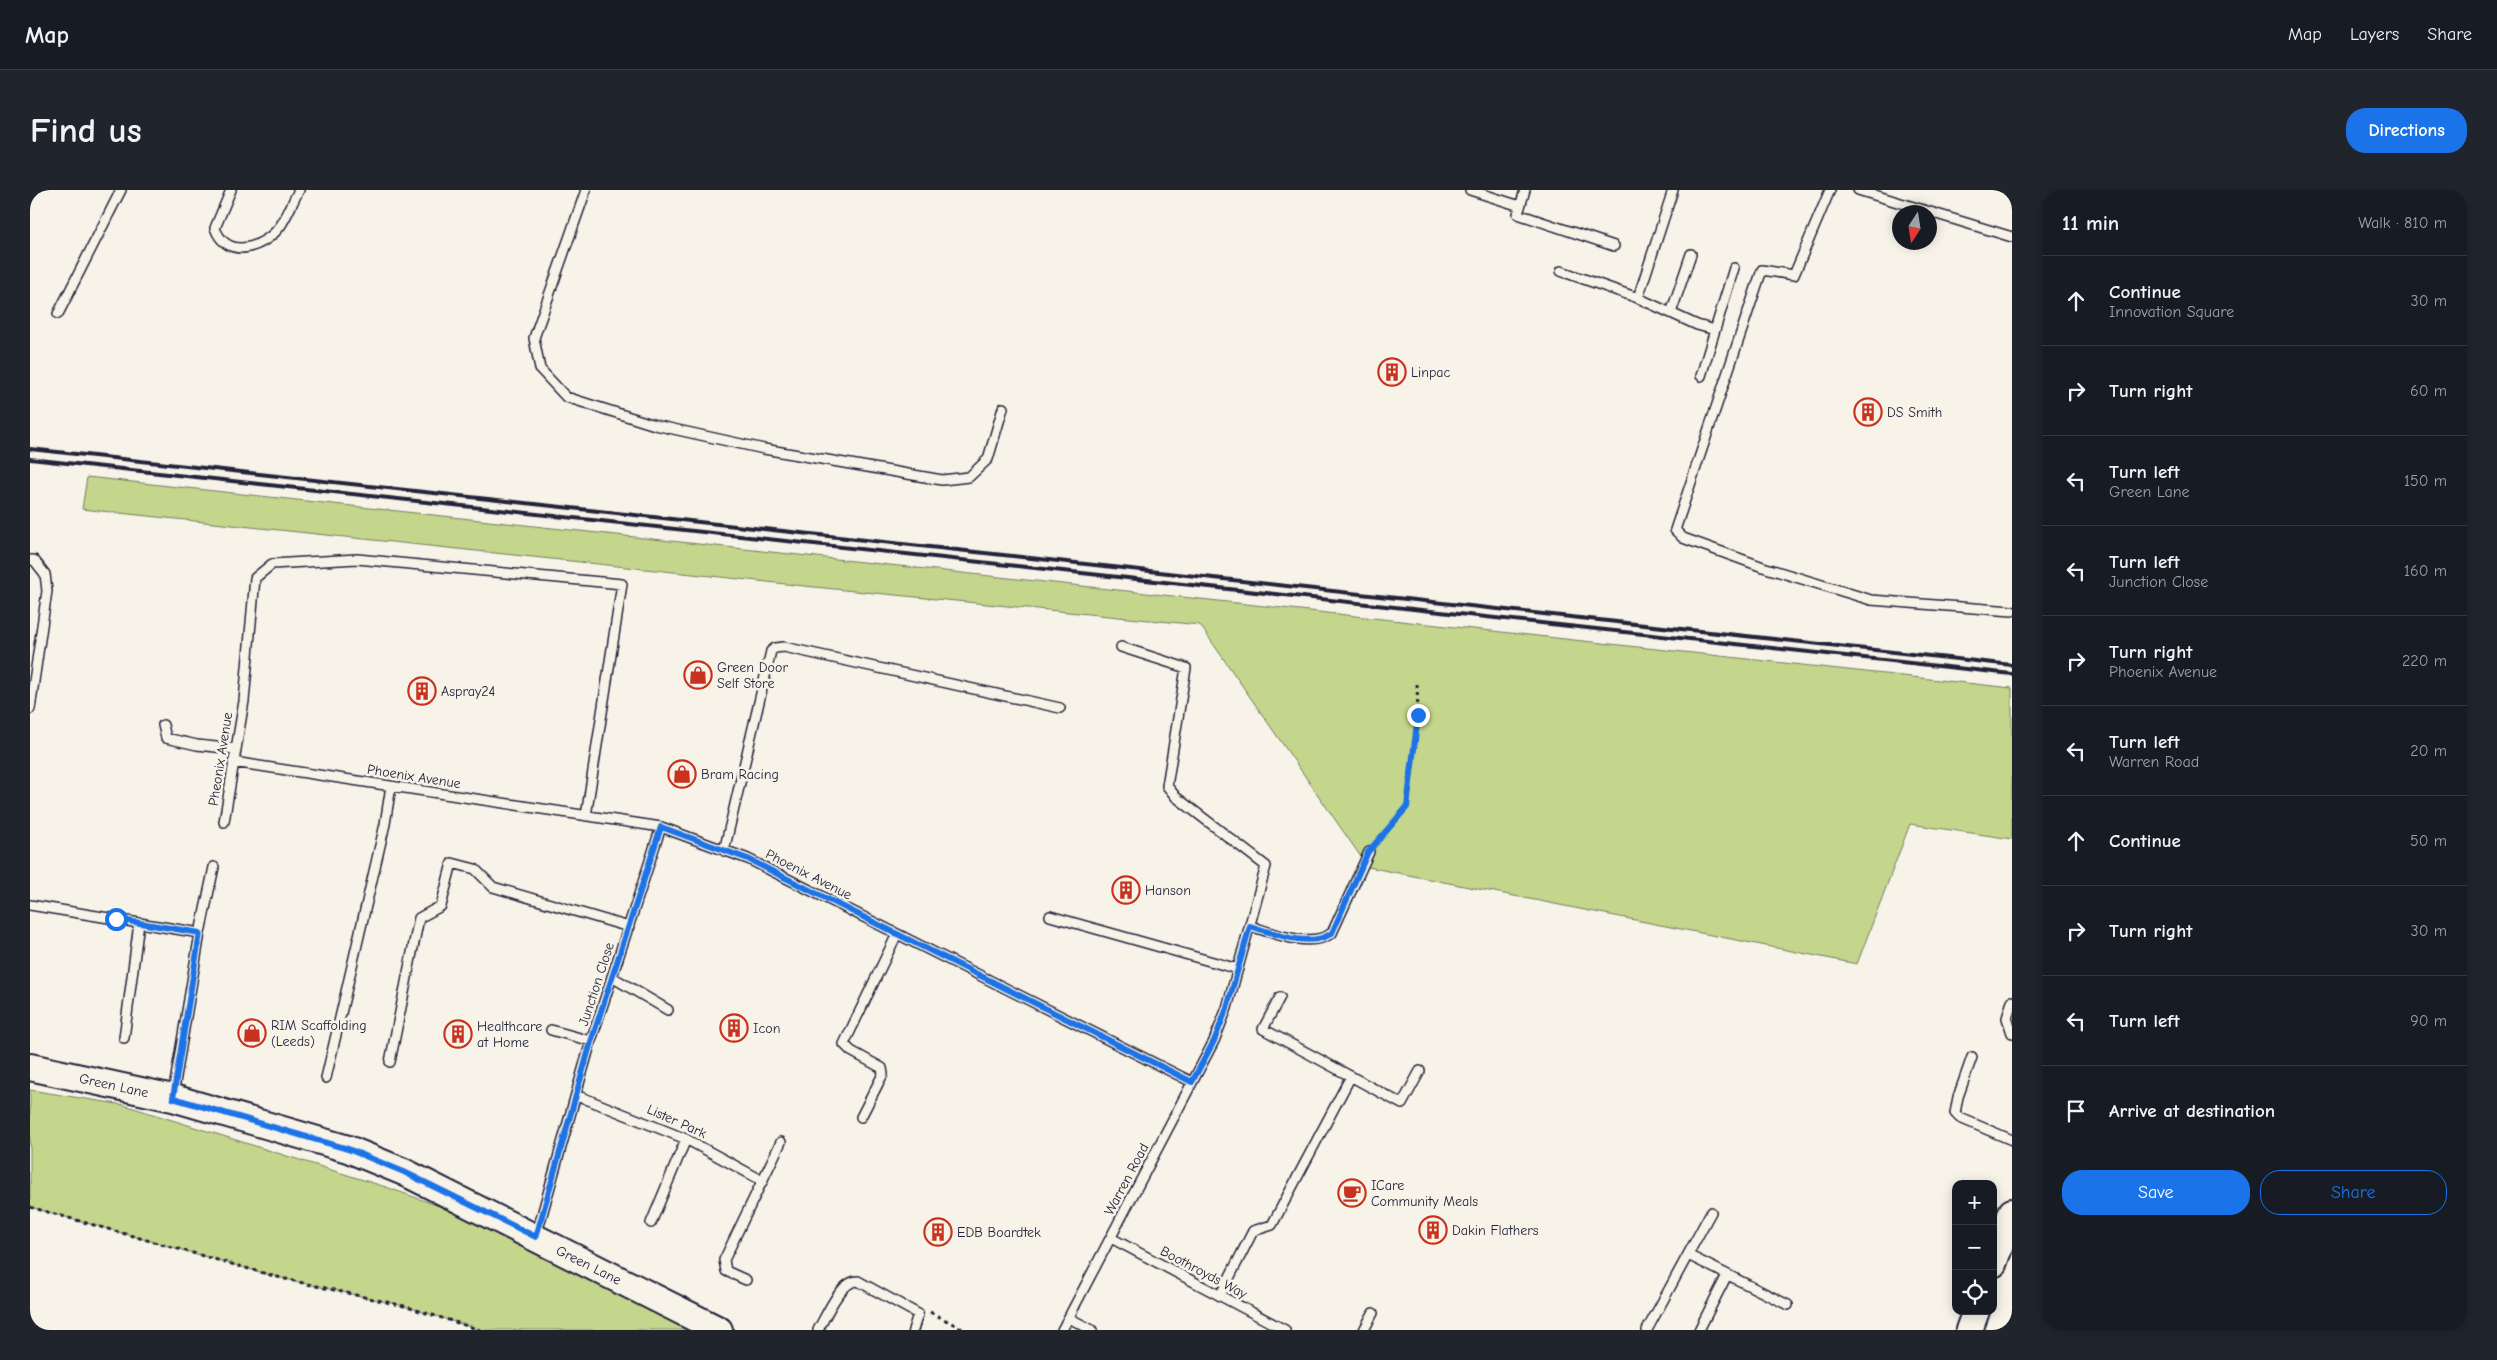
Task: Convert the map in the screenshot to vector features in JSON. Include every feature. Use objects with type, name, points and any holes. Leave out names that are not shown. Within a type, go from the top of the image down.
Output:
[{"type":"street","name":"Green Lane","points":[[30,1067],[173,1098],[348,1149],[404,1172],[719,1330]]},
{"type":"street","points":[[1997,1253],[2012,1212]]},
{"type":"street","points":[[1969,1330],[1975,1315]]},
{"type":"lane","points":[[58,314],[121,190]]},
{"type":"lane","points":[[231,190],[215,228],[220,240],[228,247],[244,249],[264,240],[281,226],[299,190]]},
{"type":"lane","points":[[586,190],[534,338],[540,369],[566,397],[655,425],[755,447],[942,480],[968,477],[988,459],[1003,408]]},
{"type":"lane","points":[[1470,190],[1520,206]]},
{"type":"lane","points":[[1526,190],[1518,214],[1614,246]]},
{"type":"lane","points":[[1638,298],[1674,190]]},
{"type":"lane","points":[[1830,190],[1794,275],[1762,270],[1675,530],[1682,538],[1871,600],[2012,611]]},
{"type":"lane","points":[[1858,190],[2012,238]]},
{"type":"lane","points":[[1671,313],[1691,254]]},
{"type":"lane","points":[[1701,376],[1734,268]]},
{"type":"lane","points":[[1561,271],[1638,298],[1697,326],[1715,330]]},
{"type":"lane","name":"Pheonix Avenue","points":[[224,822],[244,701],[256,578],[272,564],[357,559],[622,584],[586,816]]},
{"type":"lane","points":[[30,560],[34,560],[45,574],[47,591],[30,709]]},
{"type":"lane","points":[[724,851],[772,651],[775,648],[784,647],[1060,708]]},
{"type":"lane","name":"Warren Road","points":[[1062,1330],[1214,1041],[1227,1008],[1266,866],[1176,797],[1167,786],[1186,668],[1121,647]]},
{"type":"lane","points":[[163,725],[166,738],[197,745],[236,749]]},
{"type":"lane","name":"Phoenix Avenue","points":[[233,762],[661,827],[748,859],[1192,1082]]},
{"type":"lane","points":[[326,1078],[385,824],[391,786]]},
{"type":"lane","name":"Junction Close","points":[[536,1237],[591,1042],[661,827]]},
{"type":"lane","points":[[1250,926],[1283,936],[1326,938],[1332,933],[1368,852]]},
{"type":"lane","points":[[390,1062],[419,918],[442,906],[452,863],[475,869],[493,887],[629,927]]},
{"type":"lane","points":[[173,1098],[200,933],[214,867]]},
{"type":"lane","points":[[30,905],[200,933]]},
{"type":"lane","points":[[1050,916],[1238,969]]},
{"type":"lane","points":[[124,1038],[139,923]]},
{"type":"lane","points":[[861,1117],[883,1074],[882,1068],[851,1051],[844,1044],[897,934]]},
{"type":"lane","points":[[612,977],[668,1010]]},
{"type":"lane","points":[[1280,997],[1263,1028],[1402,1104],[1420,1071]]},
{"type":"lane","points":[[2012,1001],[2007,1018],[2012,1032]]},
{"type":"lane","points":[[551,1030],[591,1042]]},
{"type":"lane","points":[[1972,1057],[1958,1097],[1955,1113],[1960,1118],[2012,1140]]},
{"type":"lane","points":[[1220,1296],[1253,1231],[1272,1225],[1351,1076]]},
{"type":"lane","name":"Lister Park","points":[[576,1095],[686,1139],[763,1181]]},
{"type":"lane","points":[[650,1223],[686,1139]]},
{"type":"lane","points":[[746,1280],[726,1271],[724,1260],[781,1142]]},
{"type":"lane","points":[[1647,1330],[1711,1212]]},
{"type":"lane","name":"Boothroyds Way","points":[[1111,1238],[1285,1330]]},
{"type":"lane","points":[[1688,1255],[1788,1305]]},
{"type":"lane","points":[[1699,1330],[1727,1275]]},
{"type":"lane","points":[[818,1330],[845,1284],[858,1281],[918,1314],[912,1330]]},
{"type":"lane","points":[[1364,1330],[1373,1313]]},
{"type":"lane","points":[[1069,1318],[1092,1330]]},
{"type":"path","points":[[1368,852],[1407,807],[1418,715],[1417,682]]},
{"type":"path","points":[[30,1207],[281,1278],[404,1306],[480,1330]]},
{"type":"green space","points":[[87,477],[2012,688],[2012,839],[1910,824],[1857,964],[1368,867],[1200,625],[814,587],[82,509]]},
{"type":"green space","points":[[30,1090],[124,1105],[389,1188],[472,1218],[699,1330],[480,1330],[404,1306],[281,1278],[30,1207]]},
{"type":"railway","points":[[30,449],[2012,665]]},
{"type":"railway","points":[[30,459],[2012,674]]},
{"type":"place","name":"Linpac","points":[[1392,372]]},
{"type":"place","name":"DS Smith","points":[[1868,412]]},
{"type":"place","name":"Green Door Self Store","points":[[698,675]]},
{"type":"place","name":"Aspray24","points":[[422,691]]},
{"type":"place","name":"Bram Racing","points":[[682,774]]},
{"type":"place","name":"Hanson","points":[[1126,890]]},
{"type":"place","name":"Icon","points":[[734,1028]]},
{"type":"place","name":"RIM Scaffolding (Leeds)","points":[[252,1033]]},
{"type":"place","name":"Healthcare at Home","points":[[458,1034]]},
{"type":"place","name":"ICare Community Meals","points":[[1352,1193]]},
{"type":"place","name":"Dakin Flathers","points":[[1433,1230]]},
{"type":"place","name":"EDB Boardtek","points":[[938,1232]]},
{"type":"route","points":[[116,919],[200,933],[173,1098],[348,1149],[404,1172],[536,1237],[591,1042],[661,827],[748,859],[1192,1082],[1214,1041],[1227,1008],[1250,926],[1283,936],[1304,939],[1326,938],[1332,933],[1368,852],[1407,807],[1418,715]]}]
